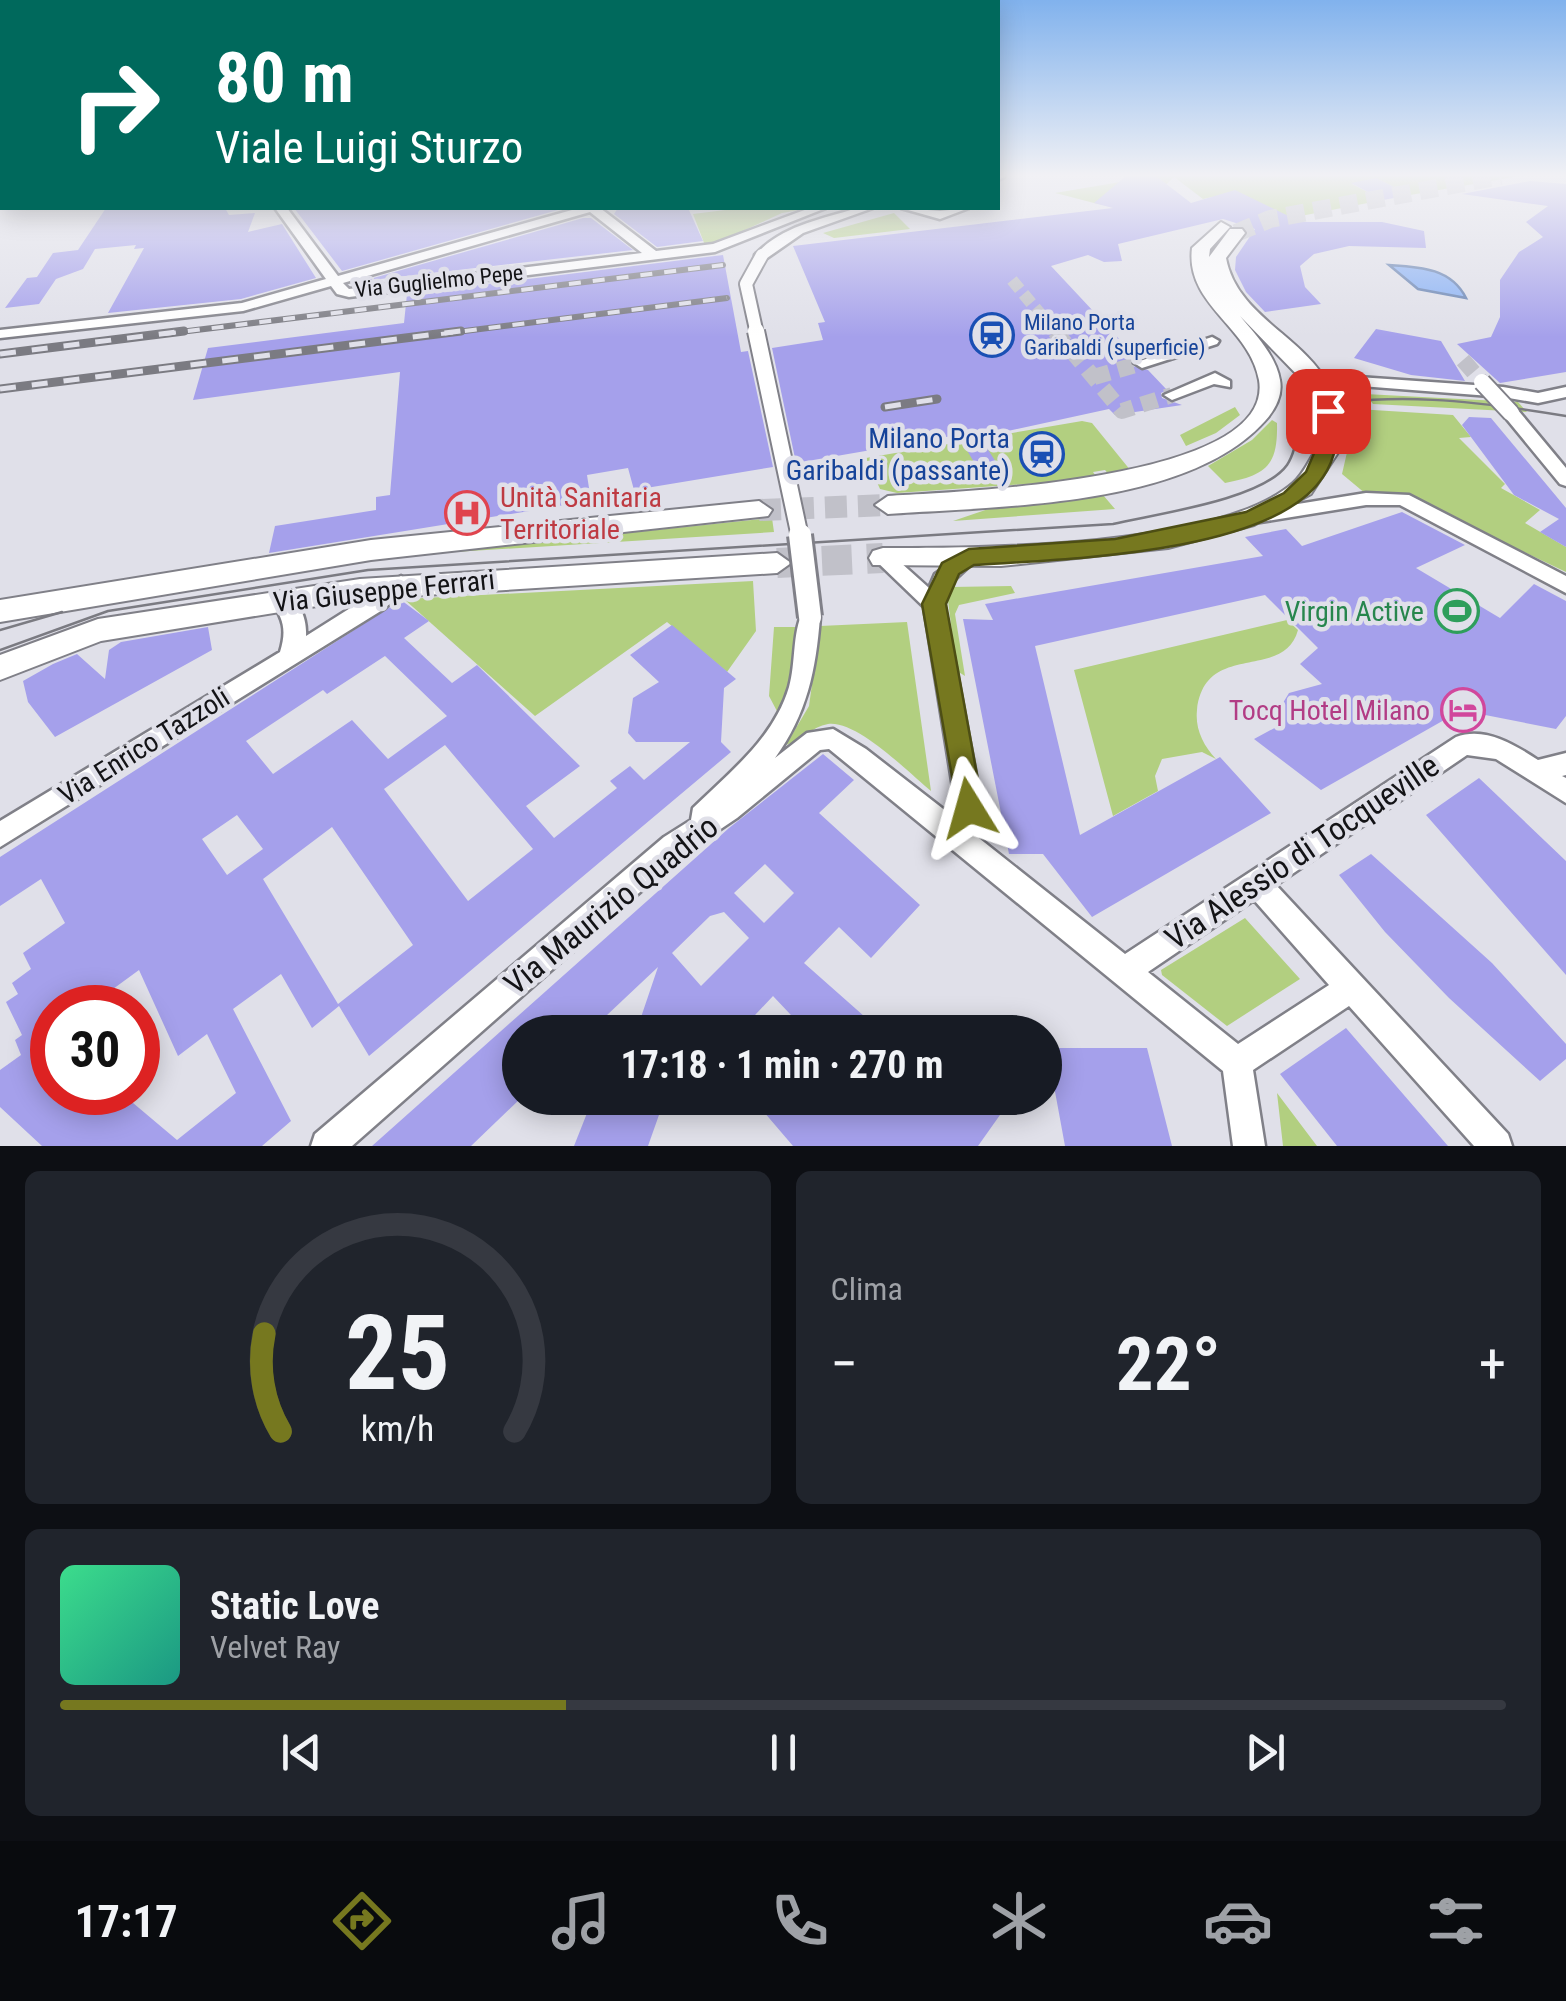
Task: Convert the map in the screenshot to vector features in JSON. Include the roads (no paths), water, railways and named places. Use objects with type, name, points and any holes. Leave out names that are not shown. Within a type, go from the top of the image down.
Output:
[{"type":"main road","points":[[884,558],[969,557],[1115,547],[1197,533],[1254,517],[1299,492],[1320,465],[1330,420],[1315,380],[1221,280],[1216,262],[1228,230],[1200,249],[1198,271],[1266,366],[1269,398],[1252,425],[1215,450],[1179,465],[1077,488],[888,505]]},
{"type":"main road","points":[[1266,366],[1315,380]]},
{"type":"main road","name":"Via Giuseppe Ferrari","points":[[0,611],[370,550],[758,510]]},
{"type":"main road","name":"Via Giuseppe Ferrari","points":[[0,668],[98,630],[402,584],[777,563]]},
{"type":"street","points":[[298,229],[336,281],[517,229]]},
{"type":"street","points":[[620,229],[654,256]]},
{"type":"street","name":"Via Guglielmo Pepe","points":[[0,334],[243,307],[336,281],[348,292],[654,256],[726,246],[767,229]]},
{"type":"street","points":[[673,846],[782,732],[804,687],[810,618],[800,536],[746,284],[760,258],[800,229]]},
{"type":"street","points":[[1142,363],[1212,340]]},
{"type":"street","points":[[1172,395],[1215,378],[1224,384]]},
{"type":"street","points":[[1315,380],[1510,392],[1566,410]]},
{"type":"street","points":[[1482,382],[1566,480]]},
{"type":"street","points":[[1538,398],[1566,392]]},
{"type":"street","points":[[1254,517],[1391,497],[1434,514],[1566,585]]},
{"type":"street","points":[[969,557],[942,579],[934,604],[969,808],[954,834],[1237,1064],[1250,1146]]},
{"type":"street","points":[[884,558],[934,604]]},
{"type":"street","name":"Via Enrico Tazzoli","points":[[0,835],[402,584]]},
{"type":"street","points":[[282,601],[296,616],[297,629],[288,658]]},
{"type":"street","name":"Via Maurizio Quadrio","points":[[327,1146],[673,846],[728,810],[806,745],[828,738],[846,747],[954,834]]},
{"type":"street","name":"Via Alessio di Tocqueville","points":[[1123,972],[1464,744],[1501,750],[1566,792]]},
{"type":"street","points":[[1538,771],[1566,764]]},
{"type":"street","points":[[1257,884],[1496,1146]]},
{"type":"street","points":[[1237,1064],[1352,986]]},
{"type":"water","points":[[1389,265],[1423,268],[1443,275],[1466,298],[1418,289]]},
{"type":"tunnel","points":[[1236,233],[1245,229]]},
{"type":"tunnel","points":[[1012,280],[1057,334]]},
{"type":"tunnel","points":[[1055,331],[1122,411],[1172,395]]},
{"type":"tunnel","points":[[1463,360],[1482,382]]},
{"type":"tunnel","points":[[1094,377],[1142,363]]},
{"type":"tunnel","points":[[759,510],[888,505]]},
{"type":"tunnel","points":[[777,563],[883,558]]},
{"type":"tram line","points":[[0,650],[108,611],[368,570],[1113,524],[1206,504],[1255,488],[1287,465],[1302,413],[1331,405],[1433,400],[1566,416]]},
{"type":"tram line","points":[[0,630],[62,612]]},
{"type":"railway","points":[[164,334],[723,265]]},
{"type":"railway","points":[[441,334],[727,298]]},
{"type":"railway","points":[[0,354],[184,331]]},
{"type":"railway","points":[[0,389],[461,331]]},
{"type":"railway","points":[[885,407],[937,399]]},
{"type":"place","name":"Milano Porta Garibaldi (superficie)","points":[[992,335]]},
{"type":"place","name":"Milano Porta Garibaldi (passante)","points":[[1042,454]]},
{"type":"place","name":"Unità Sanitaria Territoriale","points":[[467,513]]},
{"type":"place","name":"Virgin Active","points":[[1457,611]]},
{"type":"place","name":"Tocq Hotel Milano","points":[[1463,710]]}]
